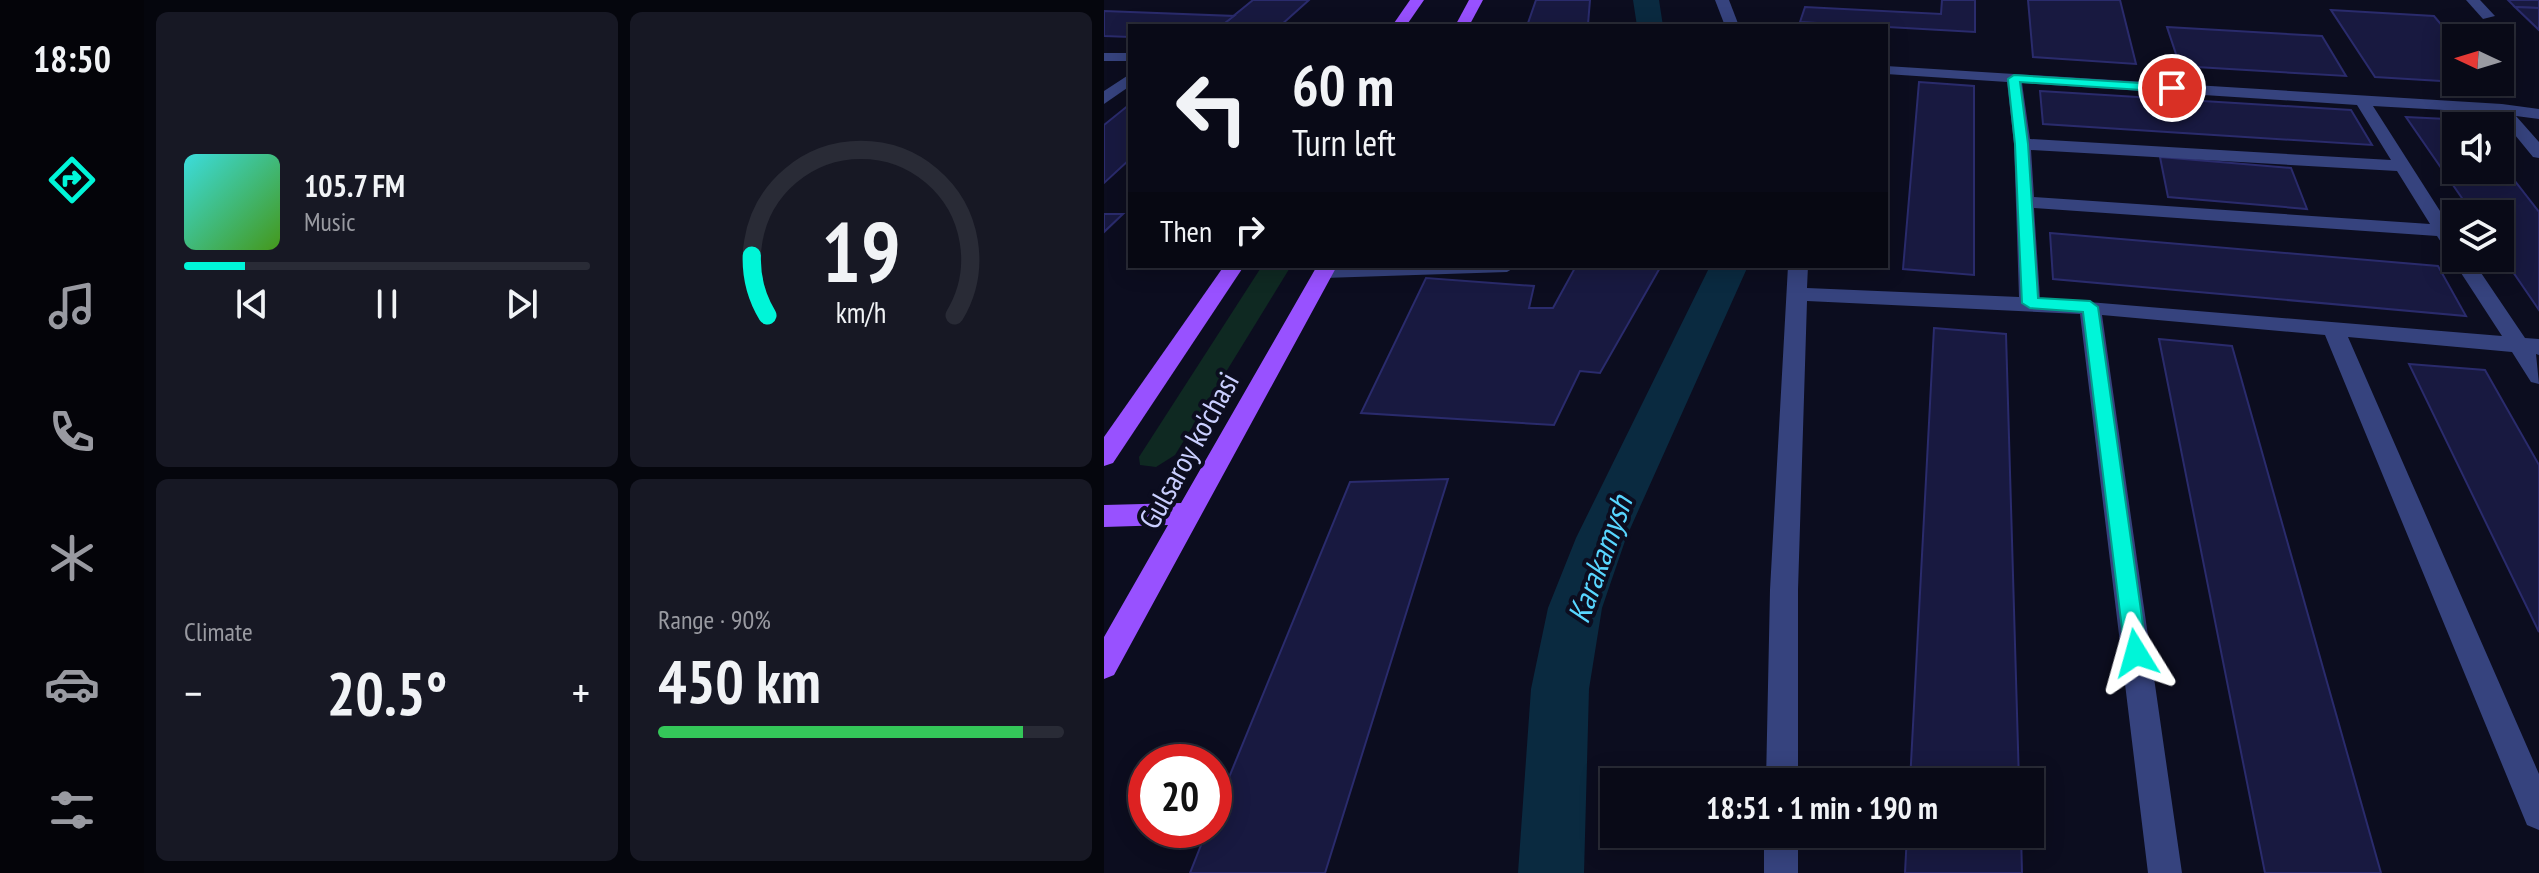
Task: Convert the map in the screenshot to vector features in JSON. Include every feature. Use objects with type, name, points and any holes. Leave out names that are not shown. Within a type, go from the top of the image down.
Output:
[{"type":"main road","points":[[1400,24],[1417,0]]},
{"type":"main road","points":[[1463,24],[1476,0]]},
{"type":"main road","points":[[1104,456],[1233,268]]},
{"type":"main road","name":"Gulsaroy ko'chasi","points":[[1104,665],[1326,269]]},
{"type":"main road","points":[[1104,516],[1188,514]]},
{"type":"street","points":[[1722,0],[1731,24]]},
{"type":"street","points":[[2473,0],[2488,16]]},
{"type":"street","points":[[1104,57],[1128,57]]},
{"type":"street","points":[[1888,70],[2502,109],[2539,114]]},
{"type":"street","points":[[2014,79],[2022,144],[2030,303]]},
{"type":"street","points":[[1104,99],[1128,81]]},
{"type":"street","points":[[2362,100],[2442,229]]},
{"type":"street","points":[[2502,109],[2539,153]]},
{"type":"street","points":[[2022,144],[2402,166]]},
{"type":"street","points":[[2025,202],[2442,231]]},
{"type":"street","points":[[1326,269],[1386,268]]},
{"type":"street","points":[[1782,768],[1784,590],[1798,268]]},
{"type":"street","points":[[2472,272],[2529,346],[2539,376]]},
{"type":"street","points":[[1796,294],[2090,307],[2529,346]]},
{"type":"street","points":[[2090,307],[2165,873]]},
{"type":"street","points":[[2333,328],[2539,813]]},
{"type":"street","points":[[1781,848],[1781,873]]},
{"type":"green space","points":[[1261,268],[1290,268],[1175,455],[1156,467],[1140,465],[1139,457]]},
{"type":"building","points":[[1253,0],[1309,0],[1282,24],[1223,24]]},
{"type":"building","points":[[1536,0],[1590,0],[1588,24],[1528,24]]},
{"type":"building","points":[[1942,0],[1975,0],[1975,32],[1888,27],[1888,24],[1800,22],[1805,7],[1941,14]]},
{"type":"building","points":[[2028,0],[2120,0],[2136,64],[2033,57]]},
{"type":"building","points":[[2508,0],[2539,0],[2539,8],[2515,7]]},
{"type":"building","points":[[2515,7],[2539,8],[2539,30]]},
{"type":"building","points":[[2331,10],[2434,16],[2442,25],[2442,81],[2375,77]]},
{"type":"building","points":[[1104,11],[1234,16],[1224,24],[1128,24],[1128,37],[1104,36]]},
{"type":"building","points":[[2167,27],[2322,36],[2346,76],[2180,66]]},
{"type":"building","points":[[1919,82],[1974,86],[1974,275],[1903,269]]},
{"type":"building","points":[[2040,91],[2351,110],[2372,145],[2043,124]]},
{"type":"building","points":[[1128,106],[1128,161],[1104,183],[1104,125]]},
{"type":"building","points":[[2406,117],[2442,119],[2442,169]]},
{"type":"building","points":[[2160,157],[2291,168],[2307,209],[2168,197]]},
{"type":"building","points":[[2514,180],[2539,212],[2539,310],[2513,272],[2514,200],[2463,200],[2452,184],[2514,184]]},
{"type":"building","points":[[1104,214],[1123,214],[1104,232]]},
{"type":"building","points":[[2050,233],[2438,266],[2466,316],[2053,279]]},
{"type":"building","points":[[1575,268],[1660,268],[1600,373],[1580,371],[1554,425],[1361,413],[1426,278],[1534,286],[1529,308],[1553,308]]},
{"type":"building","points":[[1934,328],[2006,334],[2019,768],[1911,768]]},
{"type":"building","points":[[2159,339],[2232,346],[2381,873],[2265,873]]},
{"type":"building","points":[[2409,364],[2485,370],[2539,465],[2539,632]]},
{"type":"building","points":[[1448,479],[1325,873],[1190,873],[1200,848],[1232,848],[1232,770],[1350,482]]},
{"type":"building","points":[[1906,848],[2021,848],[2022,873],[1905,873]]},
{"type":"waterway","name":"Karakamysh","points":[[1646,0],[1650,24]]},
{"type":"waterway","name":"Karakamysh","points":[[1551,873],[1560,689],[1575,608],[1601,538],[1728,268]]},
{"type":"route","points":[[2136,653],[2090,307],[2030,303],[2022,144],[2014,79],[2172,88]]}]
